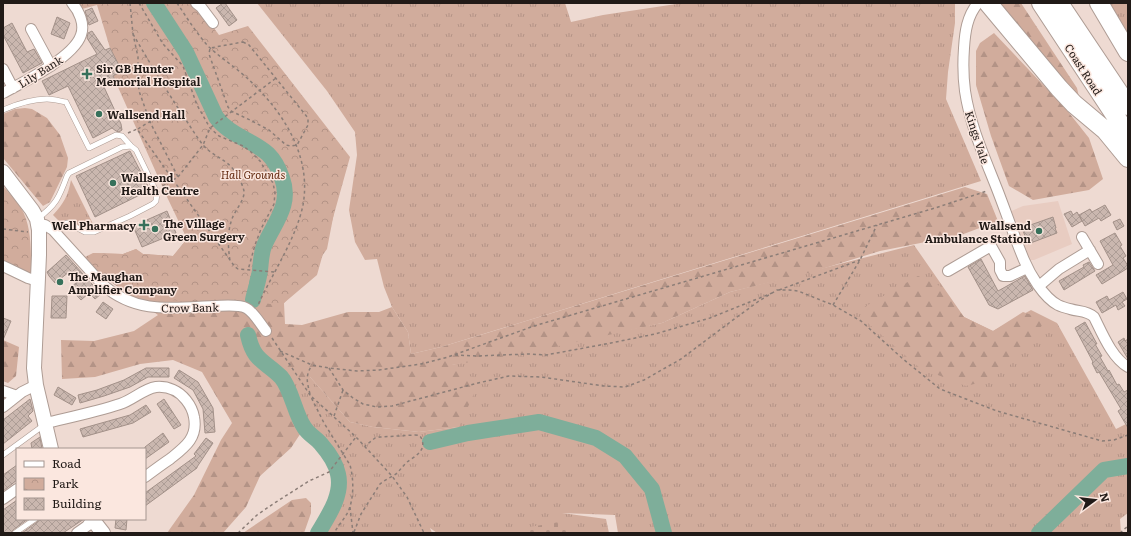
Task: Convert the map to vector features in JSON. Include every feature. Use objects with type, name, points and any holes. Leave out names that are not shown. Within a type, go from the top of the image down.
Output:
[{"type":"highway","points":[[988,3],[1059,88],[1074,104],[1105,130],[1128,158]]},
{"type":"highway","name":"Coast Road","points":[[1041,3],[1128,135]]},
{"type":"highway","name":"Coast Road","points":[[1059,3],[1128,106]]},
{"type":"highway","points":[[1099,3],[1128,52]]},
{"type":"street","name":"Lily Bank","points":[[3,93],[51,66],[61,59],[77,42],[81,35],[82,26],[76,9],[72,3]]},
{"type":"street","points":[[196,3],[213,23]]},
{"type":"street","name":"Kings Vale","points":[[978,3],[968,18],[964,39],[963,67],[965,90],[973,126],[1016,242],[1027,268],[1048,297],[1058,305],[1089,313],[1094,317],[1114,354],[1122,364],[1128,367]]},
{"type":"street","points":[[31,28],[51,66]]},
{"type":"street","points":[[3,69],[13,88]]},
{"type":"street","points":[[3,172],[27,202],[42,227],[34,368],[36,386],[52,448]]},
{"type":"street","name":"Crow Bank","points":[[42,227],[103,285],[112,293],[121,298],[130,302],[166,308],[218,306],[242,307],[251,310],[266,331]]},
{"type":"street","points":[[1082,237],[1098,264]]},
{"type":"street","points":[[948,271],[991,246],[1000,262],[1000,270],[1004,276],[1010,276],[1027,268]]},
{"type":"street","points":[[1039,286],[1059,269],[1090,250]]},
{"type":"street","points":[[3,266],[38,281]]},
{"type":"street","points":[[3,407],[26,390],[36,386]]},
{"type":"street","points":[[46,423],[122,403],[144,391],[154,388],[165,388],[176,392],[185,399],[191,408],[194,421],[192,437],[182,449],[146,476]]},
{"type":"street","points":[[3,391],[17,396]]},
{"type":"street","points":[[3,499],[16,490]]},
{"type":"street","points":[[77,533],[87,526],[91,520]]},
{"type":"street","points":[[93,520],[103,533]]},
{"type":"lane","points":[[3,110],[29,101],[46,99],[66,102],[89,148],[116,135],[122,136],[139,153],[156,190],[157,198],[153,204],[94,232],[86,232],[68,223],[42,227],[46,212],[56,202],[69,173],[122,147],[131,146]]},
{"type":"lane","points":[[3,455],[46,423]]},
{"type":"lane","points":[[15,533],[34,520]]},
{"type":"path","points":[[130,3],[133,34],[138,57],[138,85],[150,122],[178,177]]},
{"type":"path","points":[[139,3],[163,44],[183,66],[197,105],[210,128],[219,136],[243,146],[255,155],[270,177],[275,188],[274,204],[261,229],[249,270]]},
{"type":"path","points":[[177,3],[200,37],[210,48],[248,79],[280,115],[288,127],[296,145],[304,170],[305,178],[303,205],[294,233],[257,307],[256,318]]},
{"type":"path","points":[[133,34],[167,91],[203,145],[212,155],[226,162],[240,179],[244,197],[232,219],[228,248],[230,261]]},
{"type":"path","points":[[246,42],[249,45],[309,120],[308,125],[296,145],[286,145],[269,130],[231,111],[224,98],[209,54],[210,48],[246,42]]},
{"type":"path","points":[[156,190],[178,177],[203,145],[210,128],[276,78]]},
{"type":"path","points":[[122,136],[150,122],[166,117],[171,117],[181,121],[186,120]]},
{"type":"path","points":[[137,129],[237,269],[275,272]]},
{"type":"path","points":[[280,351],[312,365],[357,371],[379,370],[421,364],[453,355],[534,326],[935,208],[996,188]]},
{"type":"path","points":[[834,305],[860,260],[877,225]]},
{"type":"path","points":[[3,229],[42,227]]},
{"type":"path","points":[[453,355],[546,355],[655,334],[710,318],[777,290],[860,260]]},
{"type":"path","points":[[329,368],[343,390],[363,404],[377,407],[392,406],[478,382],[509,376],[542,377],[604,386],[625,387],[644,380],[681,359],[759,301],[777,290],[789,290],[798,291],[834,305],[861,321],[903,359],[940,389],[997,411],[1102,441],[1114,440],[1128,435]]},
{"type":"path","points":[[266,331],[310,395],[324,423],[350,465],[352,477],[350,506],[334,533]]},
{"type":"path","points":[[312,365],[307,372],[310,395],[356,437],[392,476],[407,497],[424,533]]},
{"type":"path","points":[[334,416],[343,390]]},
{"type":"path","points":[[354,532],[361,514],[380,484],[398,472],[419,452],[423,443],[417,435],[380,436],[364,446]]},
{"type":"path","points":[[238,533],[257,515],[273,504],[309,480],[326,474],[332,469],[356,437]]},
{"type":"path","points":[[350,506],[354,532]]},
{"type":"path","points":[[1120,533],[1128,526]]},
{"type":"shaded area","points":[[1058,201],[1072,244],[1034,260],[1028,260],[1009,212],[1023,206]]},
{"type":"green space","name":"Hall Grounds","points":[[77,3],[190,3],[200,9],[219,35],[248,26],[350,157],[317,275],[284,303],[270,304],[249,300],[217,302],[143,299],[111,282],[83,258],[93,253],[123,254],[136,249],[143,254],[173,256],[187,239],[113,76],[122,71],[110,48],[97,5],[82,9]]},
{"type":"green space","points":[[257,3],[565,3],[571,22],[603,15],[683,3],[955,3],[955,23],[946,99],[981,181],[441,347],[411,354],[408,332],[392,307],[384,287],[377,259],[365,260],[355,242],[349,210],[357,155],[355,132],[327,91]]},
{"type":"green space","points":[[1000,3],[1021,3],[1077,88],[1079,97],[1009,17]]},
{"type":"green space","points":[[1109,3],[1128,3],[1128,35]]},
{"type":"green space","points":[[994,33],[1066,109],[1089,138],[1103,179],[1089,190],[1033,200],[1009,186],[991,136],[976,85],[976,51],[980,43]]},
{"type":"green space","points":[[15,109],[32,109],[47,118],[60,135],[68,158],[67,167],[50,202],[43,206],[3,158],[3,114]]},
{"type":"green space","points":[[71,180],[95,228],[84,228],[70,220],[60,222],[53,215],[65,199]]},
{"type":"green space","points":[[3,186],[15,199],[25,215],[29,231],[31,256],[31,272],[28,274],[3,261]]},
{"type":"green space","points":[[339,187],[327,249],[301,284],[284,303],[285,324],[302,325],[348,312],[379,312],[392,307],[408,332],[411,354],[441,347],[965,187],[987,194],[998,221],[961,235],[880,251],[812,272],[730,292],[662,323],[532,352],[452,365],[469,373],[476,389],[459,427],[419,432],[373,427],[350,422],[310,377],[288,377],[308,422],[291,448],[260,476],[246,507],[223,533],[167,533],[194,495],[221,440],[232,423],[202,372],[173,360],[140,364],[95,377],[62,379],[61,340],[94,341],[134,331],[158,315],[111,282],[98,270],[93,253],[123,254],[136,249],[143,254],[173,256],[187,239]]},
{"type":"green space","points":[[914,245],[964,317],[993,331],[1031,310],[1057,323],[1116,429],[1128,423],[1128,513],[1120,519],[1121,533],[618,533],[615,515],[562,513],[606,519],[609,533],[437,533],[430,528],[432,533],[322,533],[334,515],[341,498],[343,476],[331,451],[308,422],[288,377],[310,377],[350,422],[373,427],[419,432],[459,427],[451,365],[662,323],[730,292]]},
{"type":"green space","points":[[918,276],[940,286],[964,317],[993,331],[1023,312],[1046,320],[1015,361],[990,380],[966,386],[920,368],[869,324],[861,309]]},
{"type":"green space","points":[[3,340],[19,347],[16,376],[8,383],[3,381]]},
{"type":"green space","points":[[306,498],[311,503],[311,513],[304,533],[243,533],[292,500]]},
{"type":"green space","points":[[565,521],[567,533],[524,533],[524,528]]},
{"type":"water","points":[[261,254],[265,259],[265,263],[268,263],[268,267],[265,270],[265,280],[256,301],[249,299],[249,286],[253,270]]},
{"type":"building","points":[[225,3],[237,20],[229,26],[216,8]]},
{"type":"building","points":[[92,8],[98,21],[89,25],[85,11]]},
{"type":"building","points":[[57,17],[70,23],[64,39],[51,34]]},
{"type":"building","points":[[12,23],[27,52],[34,49],[42,63],[23,73],[3,35],[3,28]]},
{"type":"building","points":[[92,31],[105,50],[110,48],[122,71],[113,76],[116,82],[104,87],[121,124],[122,130],[119,132],[112,128],[93,138],[68,86],[49,95],[42,81],[97,54],[87,38],[88,33]]},
{"type":"building","name":"Wallsend Health Centre","points":[[130,151],[150,190],[95,217],[76,176]]},
{"type":"building","points":[[1105,205],[1111,215],[1101,221],[1099,218],[1085,226],[1079,215],[1090,209],[1092,212]]},
{"type":"building","name":"The Village Green Surgery","points":[[167,211],[176,233],[142,247],[133,226]]},
{"type":"building","points":[[1071,211],[1073,215],[1077,212],[1082,221],[1072,227],[1064,214]]},
{"type":"building","name":"Wallsend Ambulance Station","points":[[1053,217],[1057,233],[1028,244],[1022,228]]},
{"type":"building","points":[[1120,219],[1124,226],[1117,230],[1113,222]]},
{"type":"building","points":[[1115,233],[1122,245],[1120,246],[1126,256],[1123,258],[1128,268],[1102,284],[1096,275],[1113,265],[1100,241]]},
{"type":"building","points":[[66,255],[101,294],[95,299],[89,293],[81,300],[70,288],[77,282],[69,272],[55,283],[49,276],[47,272]]},
{"type":"building","points":[[981,259],[998,291],[1025,276],[1033,290],[998,309],[989,305],[968,267]]},
{"type":"building","points":[[1089,262],[1095,271],[1064,290],[1059,281],[1084,267],[1083,265]]},
{"type":"building","points":[[1123,292],[1127,299],[1122,302],[1125,306],[1118,310],[1116,305],[1102,313],[1096,302],[1107,296],[1109,300]]},
{"type":"building","points":[[52,296],[67,296],[66,318],[51,318]]},
{"type":"building","points":[[103,302],[113,309],[106,319],[96,312]]},
{"type":"building","points":[[3,318],[11,321],[3,340]]},
{"type":"building","points":[[1085,322],[1097,344],[1095,344],[1102,356],[1100,357],[1108,371],[1109,370],[1117,385],[1119,384],[1124,392],[1128,390],[1128,428],[1118,411],[1121,409],[1099,372],[1097,373],[1092,363],[1093,362],[1075,328]]},
{"type":"building","points":[[1124,338],[1125,341],[1128,339],[1128,359],[1118,342]]},
{"type":"building","points":[[146,368],[169,368],[169,377],[148,377],[130,387],[80,403],[78,395],[124,380]]},
{"type":"building","points":[[179,370],[198,382],[213,408],[215,432],[205,433],[203,409],[193,390],[174,378]]},
{"type":"building","points":[[58,387],[76,398],[72,405],[54,395]]},
{"type":"building","points":[[30,399],[33,411],[28,416],[32,421],[3,444],[3,420]]},
{"type":"building","points":[[164,399],[181,425],[174,429],[157,404]]},
{"type":"building","points":[[146,405],[151,412],[133,423],[83,437],[80,429],[130,415]]},
{"type":"building","points":[[163,433],[169,442],[146,458],[145,447]]},
{"type":"building","points":[[40,437],[42,448],[32,448],[31,443]]},
{"type":"building","points":[[206,438],[213,443],[197,468],[146,505],[146,492],[196,456],[194,454]]},
{"type":"building","points":[[16,466],[16,481],[3,491],[3,475]]},
{"type":"building","points":[[16,501],[16,520],[27,520],[11,533],[3,533],[3,510]]},
{"type":"building","points":[[38,520],[82,520],[63,533],[22,533]]},
{"type":"building","points":[[116,520],[127,520],[126,530],[115,528]]},
{"type":"waterway","points":[[154,3],[186,52],[216,117],[234,133],[268,154],[273,159],[280,171],[285,188],[285,197],[280,214],[263,249],[259,278],[253,300]]},
{"type":"waterway","points":[[248,335],[253,351],[260,360],[281,377],[304,427],[326,451],[334,462],[337,470],[339,482],[337,497],[318,533]]},
{"type":"waterway","points":[[430,442],[468,433],[539,422],[596,438],[625,456],[652,489],[664,533]]},
{"type":"waterway","points":[[1039,533],[1104,470],[1128,466]]},
{"type":"place","name":"Sir GB Hunter Memorial Hospital","points":[[87,74]]},
{"type":"place","name":"Wallsend Hall","points":[[99,114]]},
{"type":"place","name":"Wallsend Health Centre","points":[[113,183]]},
{"type":"place","name":"Well Pharmacy","points":[[144,225]]},
{"type":"place","name":"The Village Green Surgery","points":[[155,229]]},
{"type":"place","name":"Wallsend Ambulance Station","points":[[1039,231]]},
{"type":"place","name":"The Maughan Amplifier Company","points":[[60,282]]}]
